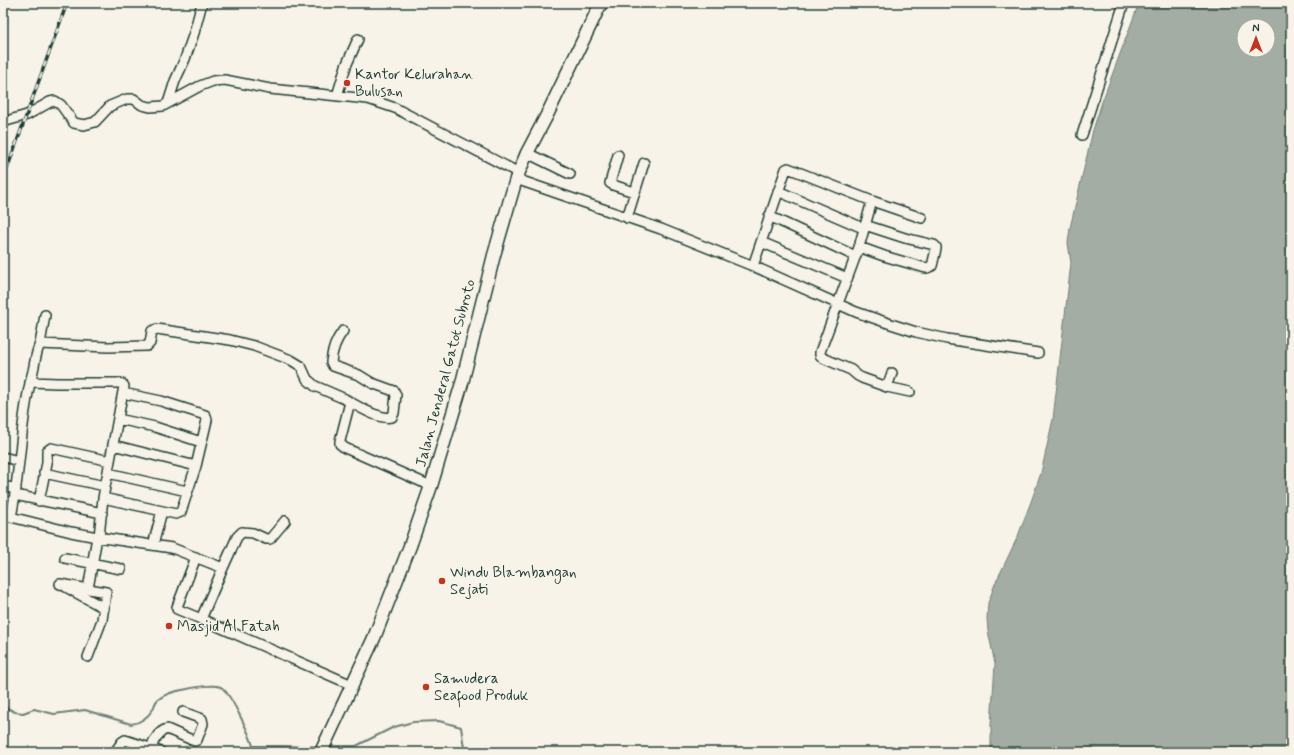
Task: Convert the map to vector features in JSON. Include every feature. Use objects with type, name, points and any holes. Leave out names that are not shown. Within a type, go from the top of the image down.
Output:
[{"type":"highway","name":"Jalan Jenderal Gatot Subroto","points":[[323,748],[394,587],[431,486],[462,382],[494,255],[517,176],[526,153],[547,115],[601,3]]},
{"type":"street","points":[[168,103],[175,81],[194,34],[202,3]]},
{"type":"street","points":[[1082,135],[1124,3]]},
{"type":"street","points":[[337,96],[346,66],[358,39]]},
{"type":"street","points":[[3,122],[27,115],[50,102],[55,101],[61,104],[74,123],[84,125],[95,122],[110,106],[126,99],[134,99],[142,105],[150,107],[163,106],[200,86],[213,81],[225,80],[270,89],[368,99],[395,108],[517,176],[627,218],[661,229],[753,266],[856,312],[931,336],[1038,353]]},
{"type":"street","points":[[526,153],[570,174]]},
{"type":"street","points":[[618,155],[610,183],[634,192]]},
{"type":"street","points":[[627,218],[644,162]]},
{"type":"street","points":[[753,266],[786,169],[790,168],[872,201],[922,218]]},
{"type":"street","points":[[769,216],[857,251],[884,256],[927,268],[932,266],[936,249],[934,245],[864,226],[778,191]]},
{"type":"street","points":[[872,201],[857,251],[820,355],[823,358],[851,370],[858,376],[887,387],[910,392]]},
{"type":"street","points":[[761,242],[847,278]]},
{"type":"street","points":[[45,315],[40,344],[30,382],[23,423],[16,492],[7,516],[71,532],[172,548],[223,568]]},
{"type":"street","points":[[40,344],[108,347],[147,346],[150,343],[152,332],[157,329],[230,340],[254,346],[291,360],[301,366],[307,379],[315,386],[380,416],[388,418],[392,417],[394,413],[396,396],[394,391],[372,383],[359,375],[333,366],[331,358],[338,338],[343,331]]},
{"type":"street","points":[[887,387],[892,373]]},
{"type":"street","points":[[30,382],[119,383],[124,386],[88,588]]},
{"type":"street","points":[[103,498],[176,514],[181,512],[196,466],[207,420],[205,415],[161,401],[123,393]]},
{"type":"street","points":[[350,402],[340,444],[345,448],[431,486]]},
{"type":"street","points":[[118,419],[155,427],[201,442]]},
{"type":"street","points":[[113,446],[196,466]]},
{"type":"street","points":[[39,501],[48,451],[51,448],[110,460]]},
{"type":"street","points":[[3,457],[19,461]]},
{"type":"street","points":[[44,473],[105,486]]},
{"type":"street","points":[[108,473],[187,491]]},
{"type":"street","points":[[3,486],[39,501],[102,513]]},
{"type":"street","points":[[153,545],[162,511]]},
{"type":"street","points":[[201,619],[237,537],[242,532],[253,533],[266,539],[270,539],[285,521]]},
{"type":"street","points":[[196,557],[177,610],[352,685]]},
{"type":"street","points":[[65,558],[121,569]]},
{"type":"street","points":[[88,657],[102,620],[104,608],[106,592],[60,584],[104,608]]},
{"type":"street","points":[[157,751],[152,746],[153,740],[167,729],[192,740],[197,740],[203,724],[202,719],[183,712]]},
{"type":"street","points":[[115,752],[125,740],[157,751]]},
{"type":"shaded area","points":[[1139,3],[1291,3],[1291,752],[991,752],[991,725],[995,664],[988,631],[988,603],[995,584],[1018,536],[1032,499],[1041,473],[1053,419],[1071,263],[1068,243],[1070,228],[1093,130]]},
{"type":"waterway","points":[[3,706],[15,712],[23,713],[34,709],[54,714],[85,710],[131,724],[141,721],[149,715],[157,701],[169,693],[195,687],[218,686],[225,691],[234,705],[253,746],[319,746]]},
{"type":"waterway","points":[[330,746],[356,746],[394,727],[413,722],[439,721],[461,727],[464,748],[483,752]]},
{"type":"railway","points":[[3,180],[67,3]]},
{"type":"place","name":"Kantor Kelurahan Bulusan","points":[[347,83]]},
{"type":"place","name":"Windu Blambangan Sejati","points":[[442,581]]},
{"type":"place","name":"Masjid Al Fatah","points":[[169,626]]},
{"type":"place","name":"Samudera Seafood Produk","points":[[426,687]]}]
